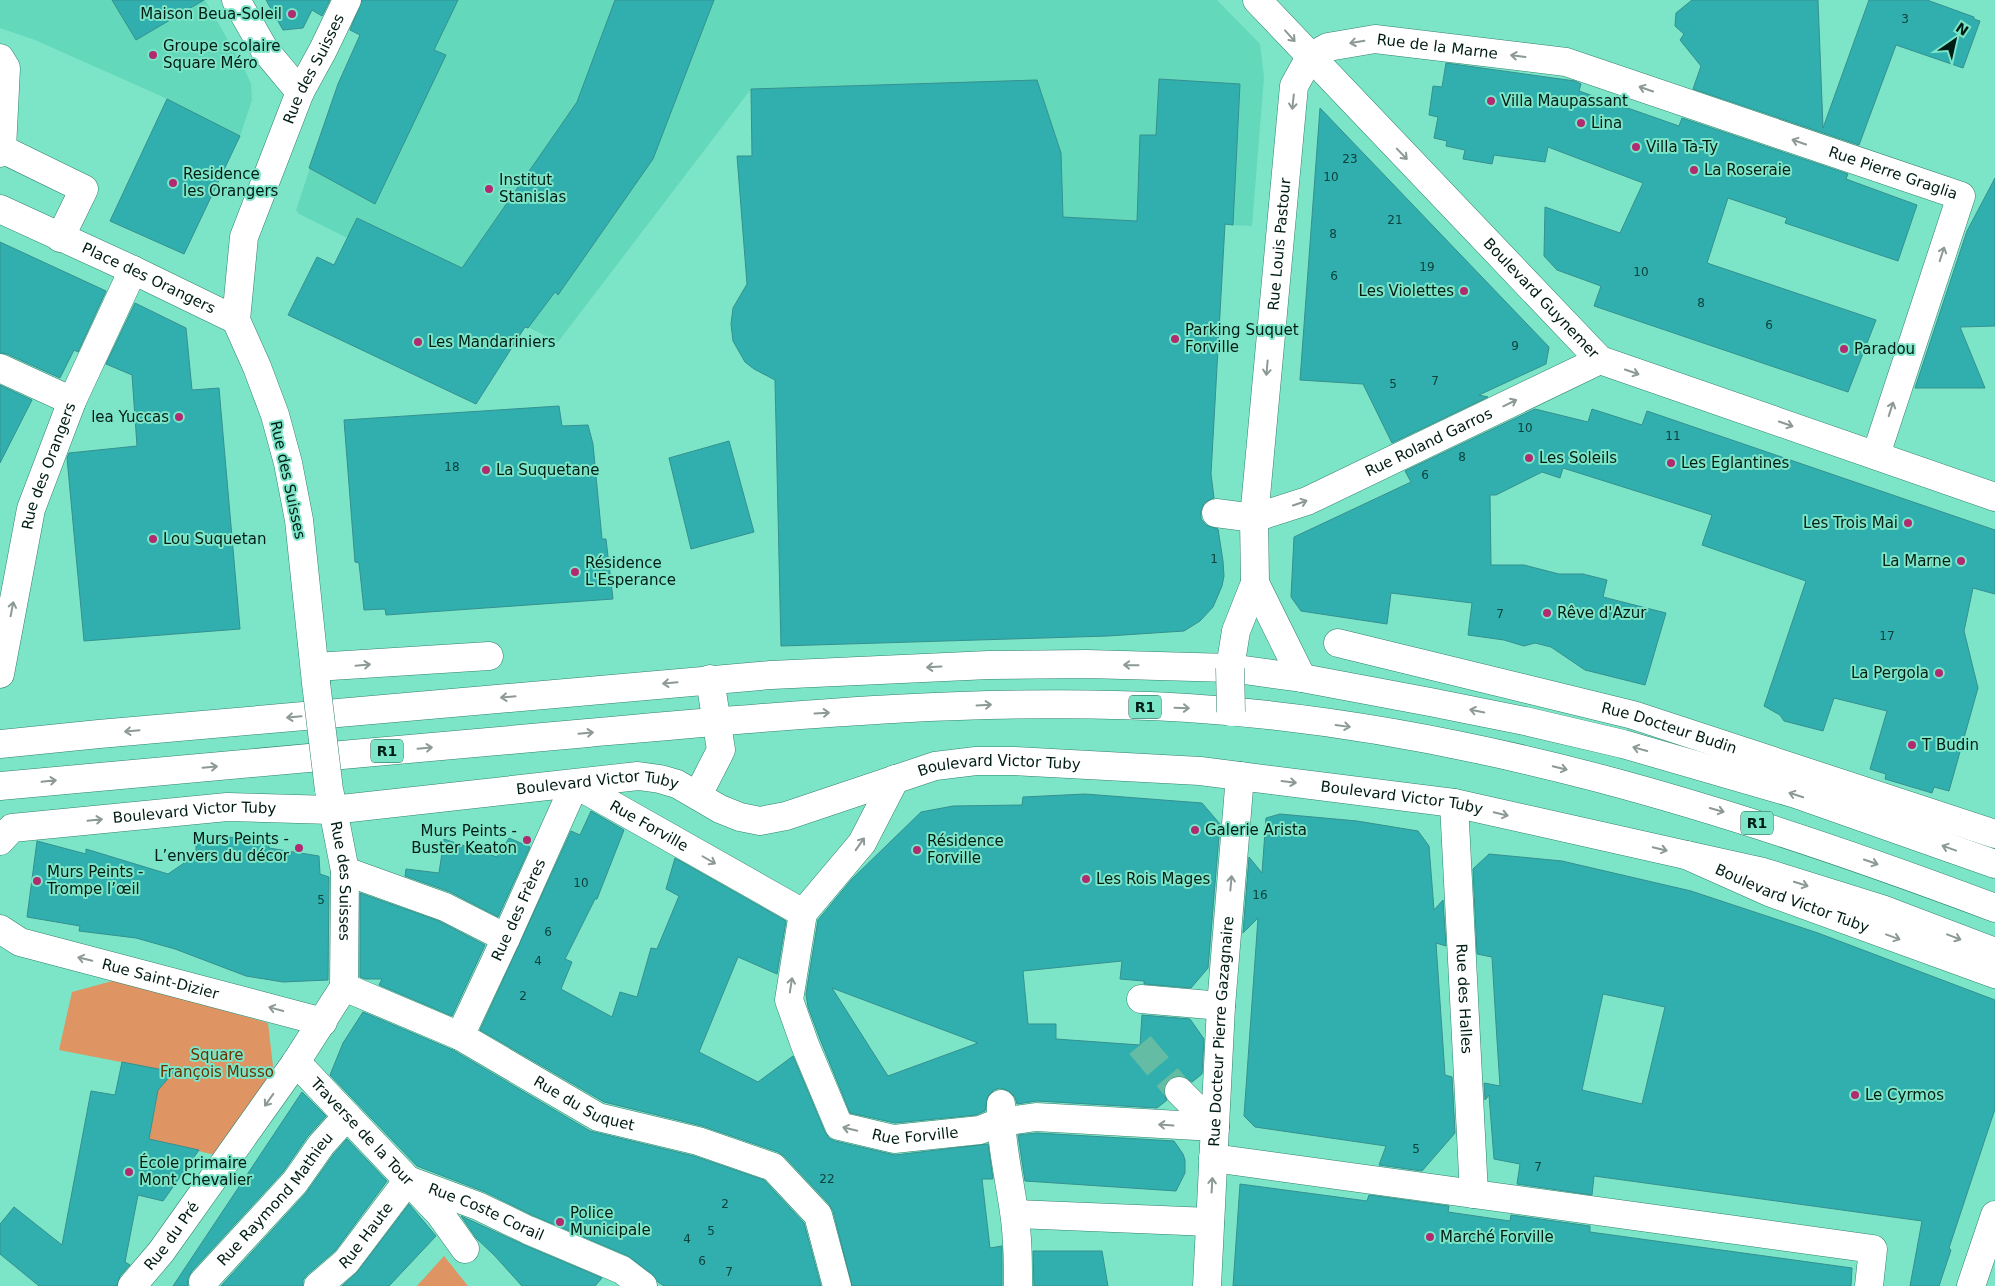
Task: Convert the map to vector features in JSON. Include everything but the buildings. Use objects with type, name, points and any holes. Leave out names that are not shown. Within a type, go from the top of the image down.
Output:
[{"type":"main road","points":[[236,0],[264,49],[300,92]]},
{"type":"main road","name":"Rue des Suisses","points":[[344,987],[345,871],[330,800],[299,520],[288,464],[275,415],[236,320],[244,238],[300,92],[347,0]]},
{"type":"main road","name":"Boulevard Guynemer","points":[[1257,0],[1600,360],[1995,497]]},
{"type":"main road","name":"Rue de la Marne","points":[[1310,57],[1328,47],[1375,39],[1566,62]]},
{"type":"main road","name":"Rue Louis Pastour","points":[[1231,712],[1230,668],[1236,631],[1255,583],[1254,518],[1294,86],[1310,57]]},
{"type":"main road","points":[[0,58],[6,68],[1,151],[84,188],[60,238]]},
{"type":"main road","name":"Rue Pierre Graglia","points":[[1566,62],[1961,196],[1876,455]]},
{"type":"main road","name":"Place des Orangers","points":[[0,210],[236,320]]},
{"type":"main road","name":"Rue des Orangers","points":[[0,674],[31,509],[72,401],[132,270]]},
{"type":"main road","name":"Rue Roland Garros","points":[[1254,518],[1306,501],[1600,360]]},
{"type":"main road","points":[[0,368],[72,401]]},
{"type":"main road","points":[[1216,513],[1254,518]]},
{"type":"main road","name":"Rue Louis Pastour","points":[[1255,583],[1302,678]]},
{"type":"main road","name":"Rue Docteur Budin","points":[[1338,643],[1633,715],[1995,834]]},
{"type":"main road","points":[[315,675],[489,656]]},
{"type":"main road","points":[[0,744],[710,679],[989,665],[1097,664],[1230,668],[1302,678],[1503,716],[1623,744],[1796,794],[1995,864]]},
{"type":"main road","points":[[698,795],[721,750],[718,720],[710,679]]},
{"type":"main road","name":"R1","points":[[0,786],[718,720],[1000,704],[1069,703],[1191,708],[1370,729],[1512,757],[1649,790],[1732,815],[1820,845],[1995,908]]},
{"type":"main road","name":"Boulevard Victor Tuby","points":[[0,841],[12,828],[227,807],[575,784],[638,776],[677,784],[720,809],[740,817],[760,821],[786,816],[935,766],[976,761],[1014,761],[1200,771],[1454,803],[1686,855],[1769,892],[1995,974]]},
{"type":"main road","name":"Rue Docteur Pierre Gazagnaire","points":[[1207,1286],[1221,1006],[1240,776]]},
{"type":"main road","points":[[802,914],[862,843],[895,779]]},
{"type":"main road","name":"Rue Forville","points":[[575,784],[802,914],[789,1000],[838,1126],[894,1139],[980,1130],[1000,1113],[1036,1117],[1215,1127]]},
{"type":"main road","name":"Rue des Frères","points":[[460,1036],[575,784]]},
{"type":"main road","name":"Rue des Halles","points":[[1454,803],[1474,1194]]},
{"type":"main road","points":[[1686,855],[1763,872],[1882,909],[1995,952]]},
{"type":"main road","points":[[345,871],[445,907],[506,938]]},
{"type":"main road","name":"Rue Saint-Dizier","points":[[0,929],[20,942],[323,1022]]},
{"type":"main road","name":"Rue du Pré","points":[[132,1286],[161,1252],[296,1062],[344,987]]},
{"type":"main road","name":"Rue du Suquet","points":[[344,987],[460,1036],[598,1117],[698,1141],[773,1167],[818,1215],[837,1286]]},
{"type":"main road","points":[[1141,998],[1221,1006]]},
{"type":"main road","name":"Traverse de la Tour","points":[[296,1062],[440,1214],[465,1249]]},
{"type":"main road","points":[[1179,1091],[1215,1127]]},
{"type":"main road","points":[[1000,1113],[1015,1214],[1018,1248],[1018,1286]]},
{"type":"main road","name":"Rue Raymond Mathieu","points":[[203,1282],[294,1182],[321,1145],[347,1116]]},
{"type":"main road","points":[[1213,1158],[1873,1249],[1869,1286]]},
{"type":"main road","name":"Rue Haute","points":[[318,1286],[346,1262],[408,1180]]},
{"type":"main road","name":"Rue Coste Corail","points":[[408,1180],[478,1206],[528,1230],[622,1270],[643,1286]]},
{"type":"main road","points":[[1015,1214],[1210,1222]]},
{"type":"main road","points":[[1980,1278],[1995,1216]]},
{"type":"shaded area","name":"Groupe scolaire Square Méro","points":[[0,0],[205,0],[251,84],[252,100],[240,136],[161,96],[35,40],[0,28]]},
{"type":"shaded area","name":"Institut Stanislas","points":[[377,0],[1217,0],[1260,44],[1264,77],[1252,226],[1063,217],[1061,153],[1037,80],[751,89],[558,342],[299,214],[296,210],[338,84]]},
{"type":"green space","name":"Square François Musso","points":[[116,980],[268,1023],[274,1075],[219,1156],[149,1139],[162,1070],[59,1050],[72,992]]},
{"type":"green space","points":[[444,1256],[468,1286],[417,1286]]},
{"type":"tunnel","points":[[1140,1045],[1179,1091]]},
{"type":"place","name":"Maison Beua-Soleil","points":[[292,14]]},
{"type":"place","name":"Groupe scolaire Square Méro","points":[[153,55]]},
{"type":"place","name":"Villa Maupassant","points":[[1491,101]]},
{"type":"place","name":"Lina","points":[[1581,123]]},
{"type":"place","name":"Villa Ta-Ty","points":[[1636,147]]},
{"type":"place","name":"La Roseraie","points":[[1694,170]]},
{"type":"place","name":"Residence les Orangers","points":[[173,183]]},
{"type":"place","name":"Institut Stanislas","points":[[489,189]]},
{"type":"place","name":"Les Violettes","points":[[1464,291]]},
{"type":"place","name":"Parking Suquet Forville","points":[[1175,339]]},
{"type":"place","name":"Les Mandariniers","points":[[418,342]]},
{"type":"place","name":"Paradou","points":[[1844,349]]},
{"type":"place","name":"lea Yuccas","points":[[179,417]]},
{"type":"place","name":"Les Soleils","points":[[1529,458]]},
{"type":"place","name":"Les Eglantines","points":[[1671,463]]},
{"type":"place","name":"La Suquetane","points":[[486,470]]},
{"type":"place","name":"Les Trois Mai","points":[[1908,523]]},
{"type":"place","name":"Lou Suquetan","points":[[153,539]]},
{"type":"place","name":"La Marne","points":[[1961,561]]},
{"type":"place","name":"Résidence L'Esperance","points":[[575,572]]},
{"type":"place","name":"Rêve d'Azur","points":[[1547,613]]},
{"type":"place","name":"La Pergola","points":[[1939,673]]},
{"type":"place","name":"T Budin","points":[[1912,745]]},
{"type":"place","name":"Galerie Arista","points":[[1195,830]]},
{"type":"place","name":"Murs Peints - Buster Keaton","points":[[527,840]]},
{"type":"place","name":"Murs Peints - L’envers du décor","points":[[299,848]]},
{"type":"place","name":"Résidence Forville","points":[[917,850]]},
{"type":"place","name":"Les Rois Mages","points":[[1086,879]]},
{"type":"place","name":"Murs Peints - Trompe l’œil","points":[[37,881]]},
{"type":"place","name":"Le Cyrmos","points":[[1855,1095]]},
{"type":"place","name":"École primaire Mont Chevalier","points":[[129,1172]]},
{"type":"place","name":"Police Municipale","points":[[560,1222]]},
{"type":"place","name":"Marché Forville","points":[[1430,1237]]}]
